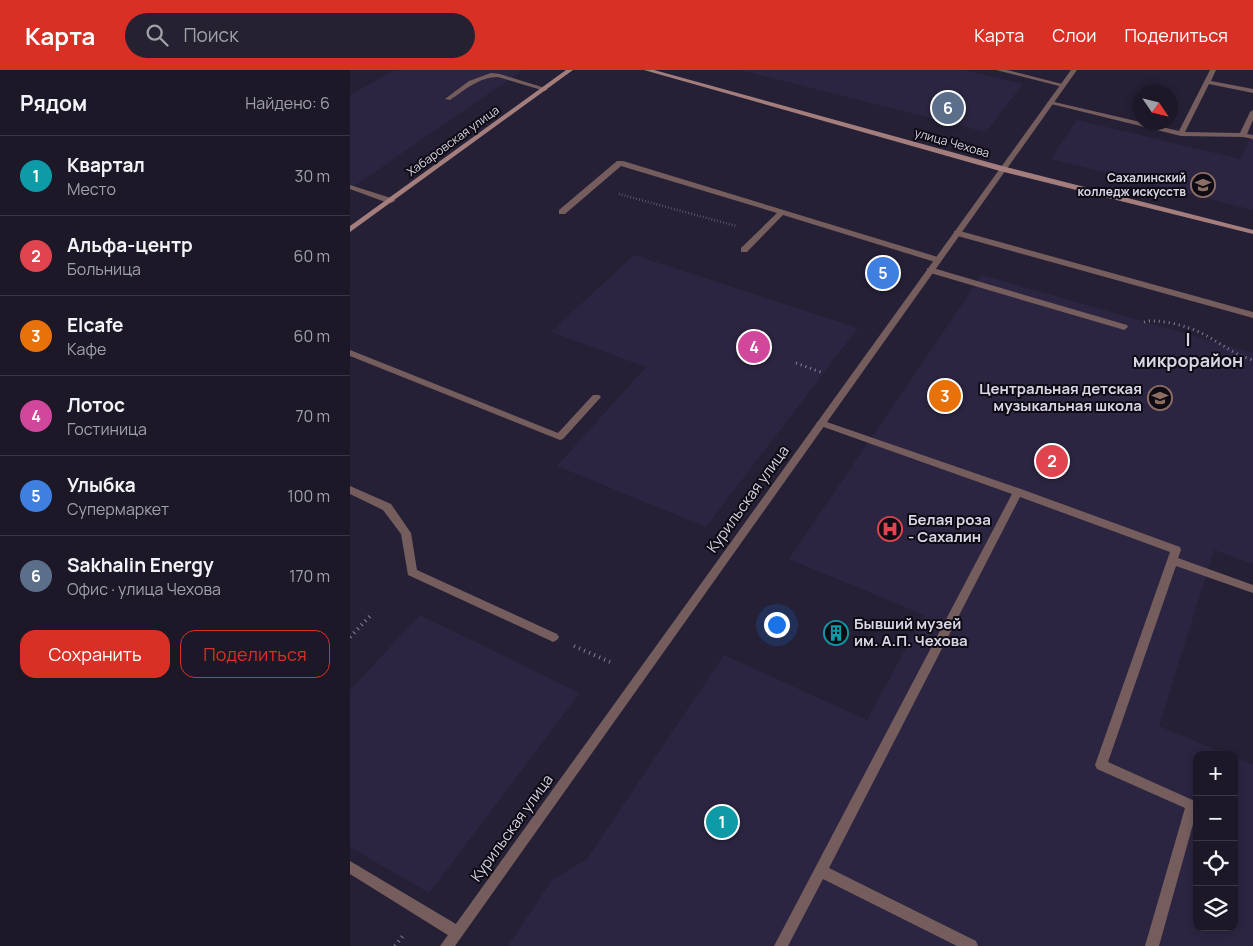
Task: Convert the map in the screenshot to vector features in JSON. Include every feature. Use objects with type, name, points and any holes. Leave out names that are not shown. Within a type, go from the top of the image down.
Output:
[{"type":"street","name":"Хабаровская улица","points":[[350,230],[570,70]]},
{"type":"street","name":"улица Чехова","points":[[647,70],[1003,169],[1253,232]]},
{"type":"street","points":[[1000,70],[1063,85]]},
{"type":"street","name":"Курильская улица","points":[[447,946],[1074,70]]},
{"type":"street","points":[[1181,134],[1214,70]]},
{"type":"street","points":[[448,99],[482,77],[490,74],[545,89]]},
{"type":"street","points":[[1208,82],[1253,92]]},
{"type":"street","points":[[1050,103],[1181,134],[1243,135],[1253,137]]},
{"type":"street","points":[[1243,135],[1253,112]]},
{"type":"street","points":[[562,212],[620,163],[938,260]]},
{"type":"street","points":[[350,187],[391,201]]},
{"type":"street","points":[[744,250],[782,212]]},
{"type":"street","points":[[957,233],[1253,315]]},
{"type":"street","points":[[930,270],[1124,327]]},
{"type":"street","points":[[350,353],[560,437],[596,397]]},
{"type":"street","points":[[821,423],[1176,550],[1101,766],[1192,805],[1152,946]]},
{"type":"street","points":[[350,490],[387,507],[406,533],[412,572],[554,637]]},
{"type":"street","points":[[781,946],[1018,492]]},
{"type":"street","points":[[1172,560],[1253,589]]},
{"type":"street","points":[[350,867],[456,932]]},
{"type":"street","points":[[821,871],[971,946]]},
{"type":"path","points":[[592,187],[761,233]]},
{"type":"path","points":[[1124,327],[1153,319],[1200,332],[1238,356],[1253,360]]},
{"type":"path","points":[[796,363],[823,373]]},
{"type":"path","points":[[350,637],[372,614]]},
{"type":"path","points":[[554,637],[610,662]]},
{"type":"shaded area","points":[[395,70],[523,70],[350,189],[350,95]]},
{"type":"shaded area","points":[[740,70],[964,70],[1023,84],[986,132]]},
{"type":"shaded area","name":"Сахалинский колледж искусств","points":[[1077,120],[1240,159],[1253,133],[1253,210],[1051,159]]},
{"type":"shaded area","points":[[634,255],[858,328],[706,527],[557,466],[646,367],[551,332]]},
{"type":"shaded area","points":[[982,275],[1253,353],[1253,564],[1214,550],[1159,726],[1219,751],[1193,751],[1193,931],[1238,931],[1238,758],[1253,764],[1253,946],[508,946],[552,880],[587,859],[724,655],[867,720],[924,615],[789,559]]},
{"type":"shaded area","points":[[420,615],[580,693],[429,893],[350,847],[350,690]]},
{"type":"place","name":"Sakhalin Energy","points":[[948,108]]},
{"type":"place","name":"Сахалинский колледж искусств","points":[[1203,185]]},
{"type":"place","name":"Улыбка","points":[[883,273]]},
{"type":"place","name":"Лотос","points":[[754,347]]},
{"type":"place","name":"Elcafe","points":[[945,396]]},
{"type":"place","name":"Центральная детская музыкальная школа","points":[[1160,398]]},
{"type":"place","name":"Альфа-центр","points":[[1052,461]]},
{"type":"place","name":"Белая роза - Сахалин","points":[[890,529]]},
{"type":"place","name":"Бывший музей им. А.П. Чехова","points":[[836,633]]},
{"type":"place","name":"Квартал","points":[[722,822]]},
{"type":"district","name":"I микрорайон","points":[[1188,350]]}]
